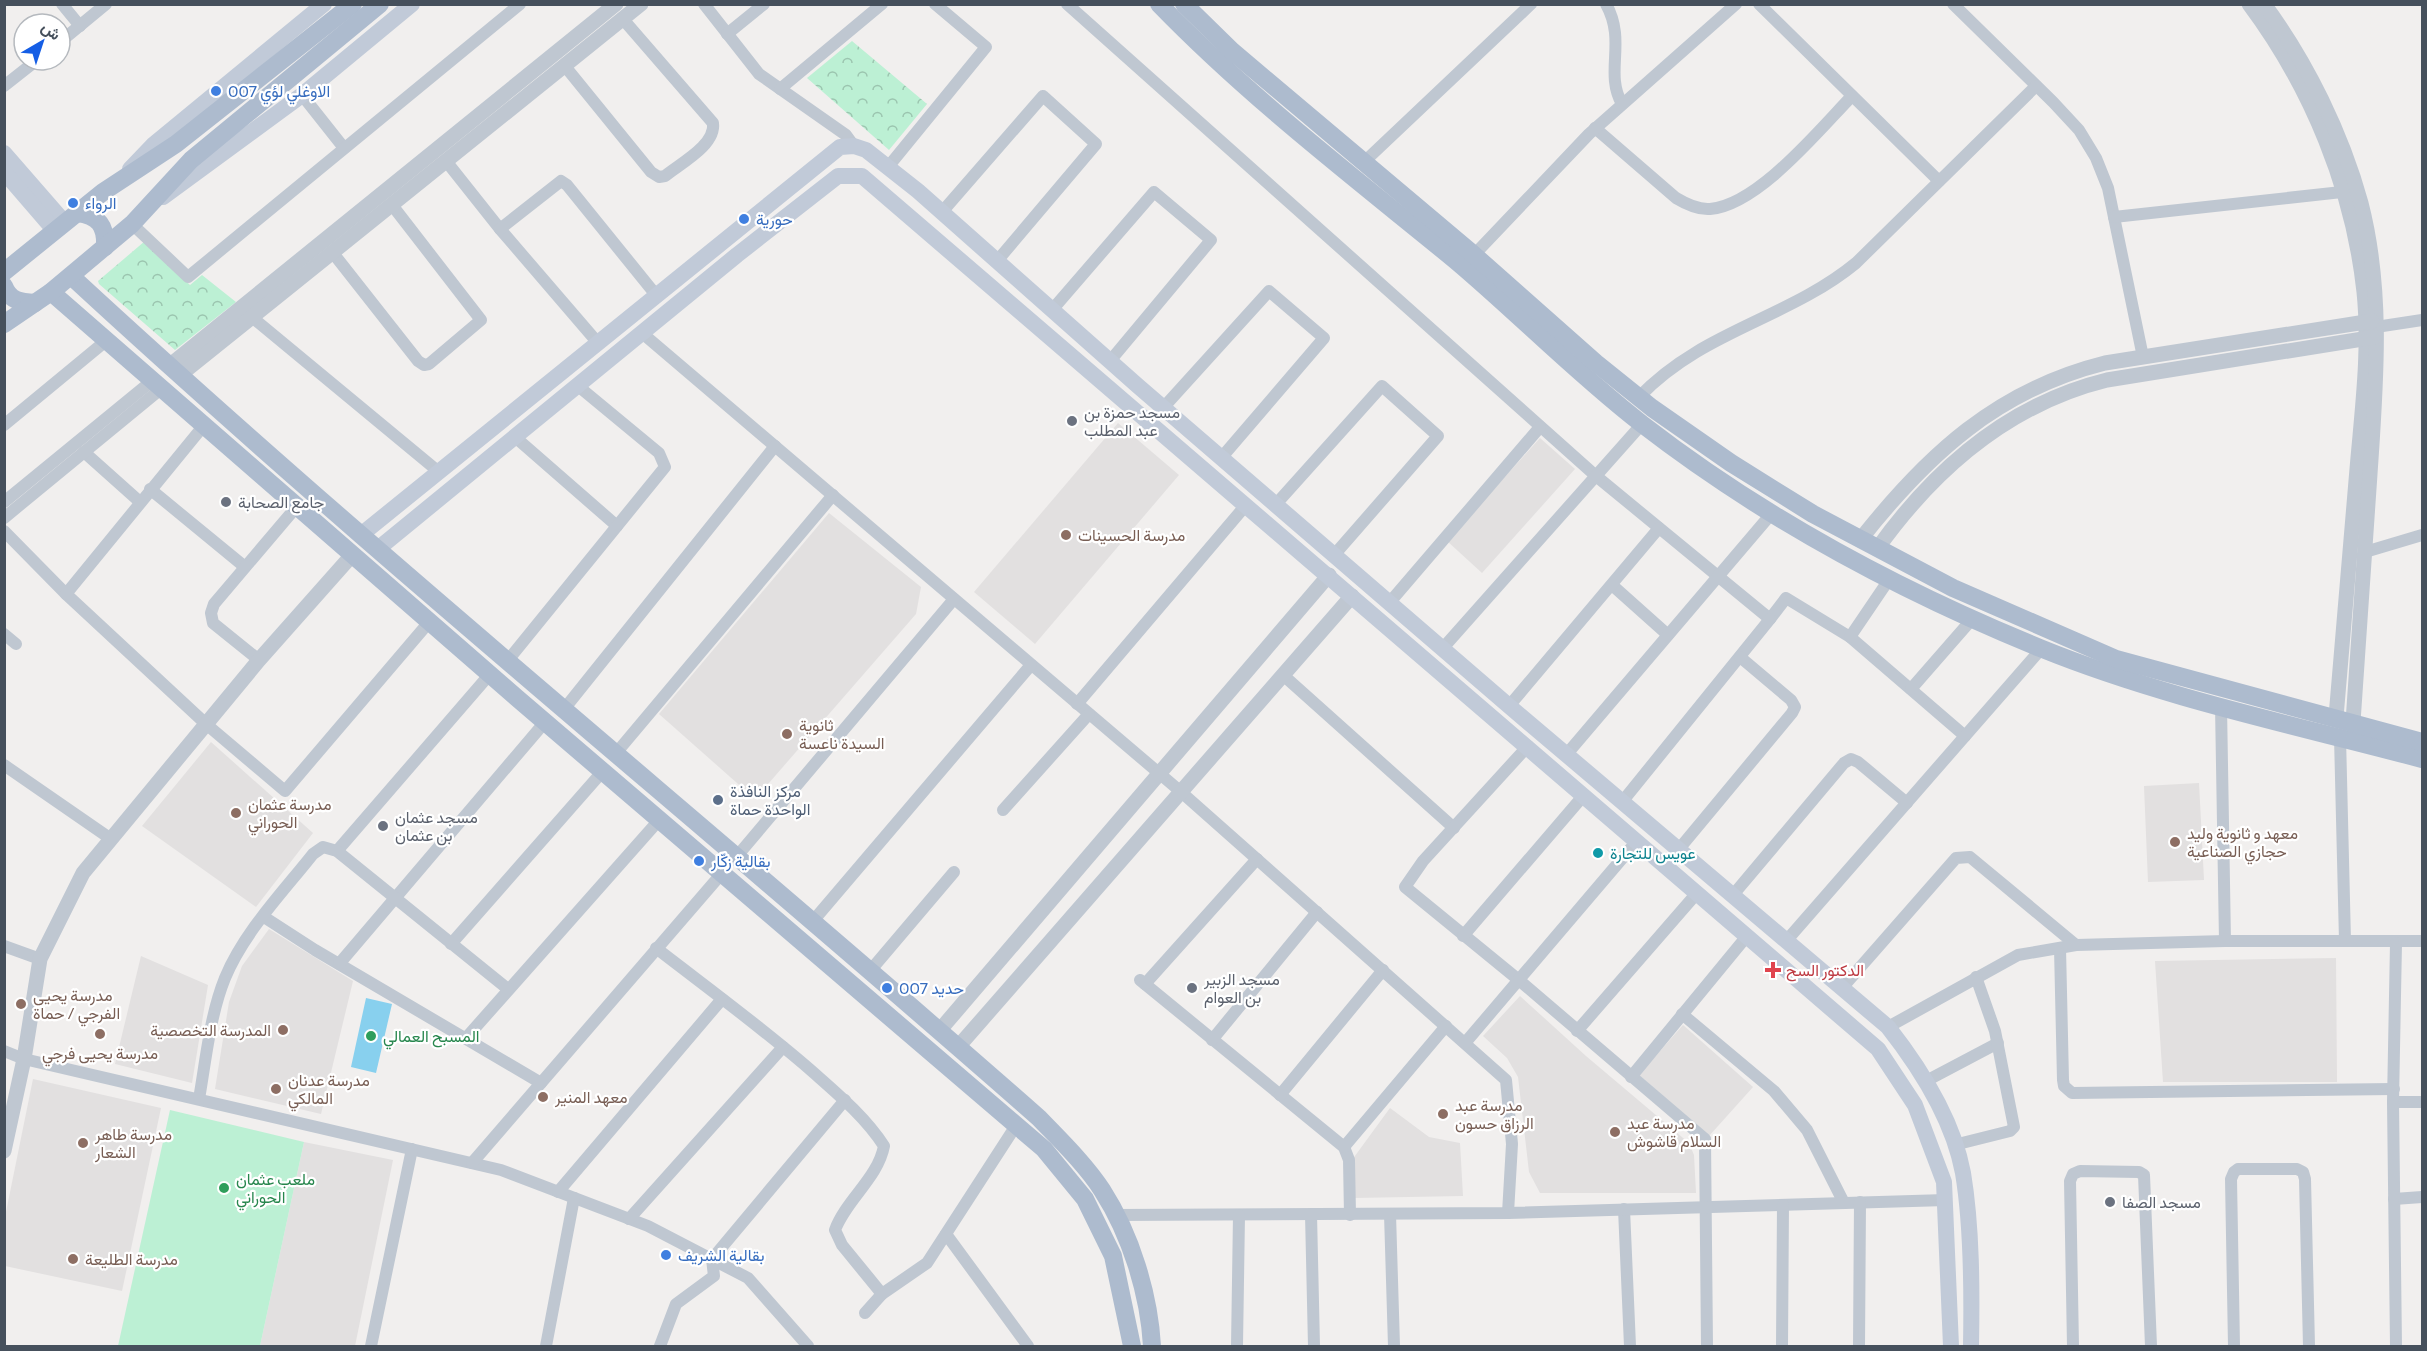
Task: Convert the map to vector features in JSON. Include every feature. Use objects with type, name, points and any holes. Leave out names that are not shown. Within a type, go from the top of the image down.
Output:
[{"type":"main road","points":[[118,182],[153,145],[324,4]]},
{"type":"main road","points":[[35,303],[18,302],[8,296],[5,277],[66,222],[118,182],[176,144],[353,4]]},
{"type":"main road","points":[[138,218],[191,160],[380,4]]},
{"type":"main road","points":[[4,324],[51,292],[138,218],[302,95],[412,4]]},
{"type":"main road","points":[[1159,4],[1190,36],[1294,127],[1461,266],[1642,424],[1773,513],[1890,578],[2041,649],[2121,678],[2422,759]]},
{"type":"main road","points":[[1184,4],[1232,51],[1639,398],[1731,463],[1860,540],[1953,588],[2115,659],[2422,742]]},
{"type":"main road","points":[[362,534],[840,147],[854,146],[866,150],[942,212],[1164,408],[1566,755],[1888,1027],[1911,1056],[1926,1081],[1954,1145],[1963,1172],[1972,1286],[1971,1347]]},
{"type":"main road","points":[[4,153],[66,222]]},
{"type":"main road","points":[[4,172],[66,222]]},
{"type":"main road","points":[[379,548],[642,333],[838,177],[862,176],[1878,1049],[1915,1105],[1944,1182],[1951,1347]]},
{"type":"main road","points":[[66,222],[90,215],[100,222],[106,234],[105,247]]},
{"type":"main road","points":[[71,276],[281,464],[738,855],[1039,1118],[1080,1161],[1102,1191],[1115,1215],[1131,1253],[1150,1316],[1152,1347]]},
{"type":"main road","points":[[51,292],[545,722],[1044,1149],[1084,1199],[1113,1256],[1132,1347]]},
{"type":"main road","points":[[269,480],[281,464]]},
{"type":"main road","points":[[388,584],[401,567]]},
{"type":"main road","points":[[579,750],[592,731]]},
{"type":"main road","points":[[911,1033],[924,1017]]},
{"type":"main road","points":[[956,1072],[964,1051]]},
{"type":"street","points":[[62,4],[80,26]]},
{"type":"street","points":[[72,32],[106,4]]},
{"type":"street","points":[[138,218],[188,277],[520,4]]},
{"type":"street","points":[[175,371],[619,11],[641,4]]},
{"type":"street","points":[[704,4],[759,74],[846,135],[854,146]]},
{"type":"street","points":[[727,34],[764,4]]},
{"type":"street","points":[[780,89],[882,4]]},
{"type":"street","points":[[888,167],[986,47],[935,4]]},
{"type":"street","points":[[1067,4],[1596,476],[1770,619]]},
{"type":"street","points":[[1364,162],[1532,4]]},
{"type":"street","points":[[1606,4],[1617,30],[1614,83],[1622,104]]},
{"type":"street","points":[[1474,255],[1595,128],[1736,4]]},
{"type":"street","points":[[1759,4],[1939,182]]},
{"type":"street","points":[[1953,4],[2079,130],[2096,158],[2108,188],[2143,357]]},
{"type":"street","points":[[2249,4],[2297,81],[2350,191]]},
{"type":"street","points":[[2264,4],[2308,75],[2347,159],[2376,370],[2365,552],[2345,720]]},
{"type":"street","points":[[175,371],[253,318],[564,65],[619,11]]},
{"type":"street","points":[[564,65],[651,172],[659,177],[665,176],[700,147],[714,132],[713,123],[619,11]]},
{"type":"street","points":[[4,86],[22,72]]},
{"type":"street","points":[[1639,398],[1672,366],[1699,348],[1834,281],[1856,263],[2036,86]]},
{"type":"street","points":[[302,95],[344,148]]},
{"type":"street","points":[[942,212],[1043,96],[1096,144],[997,261]]},
{"type":"street","points":[[1595,128],[1676,198],[1689,206],[1708,209],[1728,205],[1760,187],[1852,96]]},
{"type":"street","points":[[446,161],[500,229],[598,343]]},
{"type":"street","points":[[500,229],[561,181],[567,185],[656,295]]},
{"type":"street","points":[[2114,217],[2350,191]]},
{"type":"street","points":[[1052,310],[1154,192],[1210,240],[1110,361]]},
{"type":"street","points":[[333,253],[418,361],[424,365],[429,364],[481,320],[392,205]]},
{"type":"street","points":[[1164,408],[1269,291],[1324,338],[1222,457]]},
{"type":"street","points":[[253,318],[438,472]]},
{"type":"street","points":[[1877,549],[1926,488],[1960,456],[1996,427],[2046,400],[2076,388],[2107,380],[2422,320]]},
{"type":"street","points":[[1860,540],[1914,476],[1948,443],[1987,413],[2038,386],[2074,371],[2143,357],[2371,329]]},
{"type":"street","points":[[2345,720],[2364,384],[2371,329]]},
{"type":"street","points":[[642,333],[1180,791],[1506,1080],[1512,1144],[1508,1213]]},
{"type":"street","points":[[4,425],[107,340]]},
{"type":"street","points":[[4,518],[84,452],[157,384]]},
{"type":"street","points":[[4,502],[157,384]]},
{"type":"street","points":[[509,659],[665,467],[659,453],[578,386]]},
{"type":"street","points":[[1277,504],[1382,386],[1438,436],[1335,554]]},
{"type":"street","points":[[66,594],[204,424]]},
{"type":"street","points":[[1443,648],[1642,424]]},
{"type":"street","points":[[1390,602],[1540,427]]},
{"type":"street","points":[[515,437],[617,526]]},
{"type":"street","points":[[565,708],[775,446]]},
{"type":"street","points":[[84,452],[140,502]]},
{"type":"street","points":[[150,489],[245,567]]},
{"type":"street","points":[[616,752],[833,495]]},
{"type":"street","points":[[259,660],[213,623],[211,613],[214,603],[298,505]]},
{"type":"street","points":[[1077,704],[1246,505]]},
{"type":"street","points":[[1566,755],[1773,513]]},
{"type":"street","points":[[1509,706],[1659,528]]},
{"type":"street","points":[[4,531],[66,594],[206,724],[285,791],[430,621]]},
{"type":"street","points":[[2365,552],[2422,535]]},
{"type":"street","points":[[4,1151],[24,1059],[40,959],[83,873],[259,660],[353,554]]},
{"type":"street","points":[[940,1030],[1329,575]]},
{"type":"street","points":[[1850,637],[1890,578]]},
{"type":"street","points":[[1612,585],[1668,634]]},
{"type":"street","points":[[964,1051],[1180,791],[1352,596]]},
{"type":"street","points":[[1622,802],[1786,598],[1850,637],[1965,736]]},
{"type":"street","points":[[738,855],[954,599]]},
{"type":"street","points":[[1911,689],[1973,618]]},
{"type":"street","points":[[4,634],[15,644]]},
{"type":"street","points":[[1787,940],[2041,649]]},
{"type":"street","points":[[1679,849],[1795,707],[1791,700],[1740,657]]},
{"type":"street","points":[[813,921],[1031,664]]},
{"type":"street","points":[[337,851],[490,674]]},
{"type":"street","points":[[1283,675],[1454,828]]},
{"type":"street","points":[[2221,706],[2225,941]]},
{"type":"street","points":[[1003,810],[1089,714]]},
{"type":"street","points":[[339,964],[545,722]]},
{"type":"street","points":[[2340,737],[2345,941]]},
{"type":"street","points":[[1528,746],[1424,861],[1406,887],[1705,1139],[1707,1347]]},
{"type":"street","points":[[1733,895],[1844,763],[1851,759],[1858,762],[1907,803]]},
{"type":"street","points":[[4,765],[111,839]]},
{"type":"street","points":[[451,944],[603,771]]},
{"type":"street","points":[[1463,936],[1584,795]]},
{"type":"street","points":[[466,1038],[660,819]]},
{"type":"street","points":[[1465,1043],[1520,981],[1637,840]]},
{"type":"street","points":[[199,1099],[210,1032],[225,978],[242,945],[313,854],[323,847],[337,851],[508,989]]},
{"type":"street","points":[[1842,988],[1956,858],[1962,856],[1970,857],[2076,945]]},
{"type":"street","points":[[1257,859],[1142,982],[1344,1148],[1349,1160],[1350,1215]]},
{"type":"street","points":[[472,1163],[723,872]]},
{"type":"street","points":[[870,971],[954,872]]},
{"type":"street","points":[[1577,1031],[1697,893]]},
{"type":"street","points":[[1212,1040],[1317,912]]},
{"type":"street","points":[[264,917],[541,1083]]},
{"type":"street","points":[[1630,1077],[1747,936]]},
{"type":"street","points":[[1888,1027],[2018,955],[2076,945],[2225,941],[2396,943],[2422,941]]},
{"type":"street","points":[[2396,943],[2393,1102],[2396,1347]]},
{"type":"street","points":[[4,946],[40,959]]},
{"type":"street","points":[[656,948],[783,1047],[845,1100],[884,1146],[881,1159],[840,1217],[835,1230],[842,1245],[882,1294]]},
{"type":"street","points":[[2060,948],[2063,1080],[2064,1086],[2073,1093],[2394,1089]]},
{"type":"street","points":[[1280,1095],[1383,970]]},
{"type":"street","points":[[1954,1145],[2010,1131],[2014,1127],[1998,1043],[1976,977]]},
{"type":"street","points":[[558,1192],[722,999]]},
{"type":"street","points":[[1682,1014],[1774,1091],[1807,1130],[1844,1203]]},
{"type":"street","points":[[1344,1148],[1446,1026]]},
{"type":"street","points":[[1926,1081],[1998,1043]]},
{"type":"street","points":[[629,1219],[783,1047]]},
{"type":"street","points":[[4,1051],[24,1059],[501,1170],[629,1219],[748,1278],[808,1347]]},
{"type":"street","points":[[660,1346],[676,1304],[714,1276],[712,1259],[845,1100]]},
{"type":"street","points":[[2393,1102],[2422,1102]]},
{"type":"street","points":[[866,1313],[882,1294],[927,1263],[1017,1124]]},
{"type":"street","points":[[370,1347],[412,1149]]},
{"type":"street","points":[[2234,1347],[2231,1179],[2234,1172],[2238,1170],[2285,1169],[2303,1172],[2305,1179],[2309,1347]]},
{"type":"street","points":[[2073,1347],[2070,1181],[2073,1174],[2080,1171],[2139,1172],[2144,1175],[2151,1347]]},
{"type":"street","points":[[2394,1199],[2422,1197]]},
{"type":"street","points":[[546,1347],[574,1198]]},
{"type":"street","points":[[1115,1215],[1508,1213],[1946,1200]]},
{"type":"street","points":[[1859,1347],[1860,1202]]},
{"type":"street","points":[[1782,1347],[1783,1204]]},
{"type":"street","points":[[1624,1209],[1630,1347]]},
{"type":"street","points":[[1311,1214],[1314,1347]]},
{"type":"street","points":[[1390,1214],[1394,1347]]},
{"type":"street","points":[[1237,1347],[1239,1215]]},
{"type":"street","points":[[945,1234],[1028,1347]]},
{"type":"shaded area","points":[[1118,423],[1179,475],[1035,644],[974,592]]},
{"type":"shaded area","points":[[1540,438],[1575,469],[1482,573],[1447,541]]},
{"type":"shaded area","points":[[829,513],[921,587],[916,614],[755,799],[659,714]]},
{"type":"shaded area","points":[[211,742],[313,833],[256,907],[142,826]]},
{"type":"shaded area","points":[[2199,783],[2204,880],[2148,882],[2144,786]]},
{"type":"shaded area","points":[[269,929],[353,981],[321,1114],[215,1089],[229,1002],[242,966]]},
{"type":"shaded area","points":[[141,956],[208,985],[192,1083],[115,1064]]},
{"type":"shaded area","points":[[2336,958],[2337,1082],[2163,1082],[2155,961]]},
{"type":"shaded area","points":[[1520,996],[1586,1056],[1689,1143],[1694,1155],[1696,1193],[1540,1193],[1529,1172],[1518,1077],[1507,1058],[1483,1036]]},
{"type":"shaded area","points":[[1683,1025],[1753,1087],[1709,1136],[1639,1075]]},
{"type":"shaded area","points":[[33,1079],[161,1108],[122,1291],[5,1266],[5,1217]]},
{"type":"shaded area","points":[[1390,1108],[1429,1137],[1460,1143],[1463,1196],[1354,1198],[1352,1160]]},
{"type":"shaded area","points":[[304,1142],[393,1160],[355,1346],[260,1346]]},
{"type":"green space","points":[[852,41],[927,104],[889,150],[807,78]]},
{"type":"green space","points":[[145,241],[190,285],[202,275],[236,302],[175,350],[98,281]]},
{"type":"green space","name":"ملعب عثمان الحوراني","points":[[170,1110],[304,1142],[260,1346],[118,1346]]},
{"type":"water","name":"المسبح العمالي","points":[[366,998],[392,1004],[376,1073],[351,1067]]},
{"type":"place","name":"الاوغلي لؤي 007","points":[[216,91]]},
{"type":"place","name":"الرواء","points":[[73,203]]},
{"type":"place","name":"حورية","points":[[744,219]]},
{"type":"place","name":"مسجد حمزة بن عبد المطلب","points":[[1072,421]]},
{"type":"place","name":"جامع الصحابة","points":[[226,502]]},
{"type":"place","name":"مدرسة الحسينات","points":[[1066,535]]},
{"type":"place","name":"ثانوية السيدة ناعسة","points":[[787,734]]},
{"type":"place","name":"مركز النافذة الواحدة حماة","points":[[718,800]]},
{"type":"place","name":"مدرسة عثمان الحوراني","points":[[236,813]]},
{"type":"place","name":"مسجد عثمان بن عثمان","points":[[383,826]]},
{"type":"place","name":"معهد و ثانوية وليد حجازي الصناعية","points":[[2175,842]]},
{"type":"place","name":"عويس للتجارة","points":[[1598,853]]},
{"type":"place","name":"بقالية زكّار","points":[[699,861]]},
{"type":"place","name":"الدكتور السح","points":[[1773,970]]},
{"type":"place","name":"حديد 007","points":[[887,988]]},
{"type":"place","name":"مسجد الزبير بن العوام","points":[[1192,988]]},
{"type":"place","name":"مدرسة يحيى الفرجي / حماة","points":[[21,1004]]},
{"type":"place","name":"المدرسة التخصصية","points":[[283,1030]]},
{"type":"place","name":"مدرسة يحيى فرجي","points":[[100,1034]]},
{"type":"place","name":"المسبح العمالي","points":[[371,1036]]},
{"type":"place","name":"مدرسة عدنان المالكي","points":[[276,1089]]},
{"type":"place","name":"معهد المنير","points":[[543,1097]]},
{"type":"place","name":"مدرسة عبد الرزاق حسون","points":[[1443,1114]]},
{"type":"place","name":"مدرسة عبد السلام قاشوش","points":[[1615,1132]]},
{"type":"place","name":"مدرسة طاهر الشعار","points":[[83,1143]]},
{"type":"place","name":"ملعب عثمان الحوراني","points":[[224,1188]]},
{"type":"place","name":"مسجد الصفا","points":[[2110,1202]]},
{"type":"place","name":"بقالية الشريف","points":[[666,1255]]},
{"type":"place","name":"مدرسة الطليعة","points":[[73,1259]]}]
